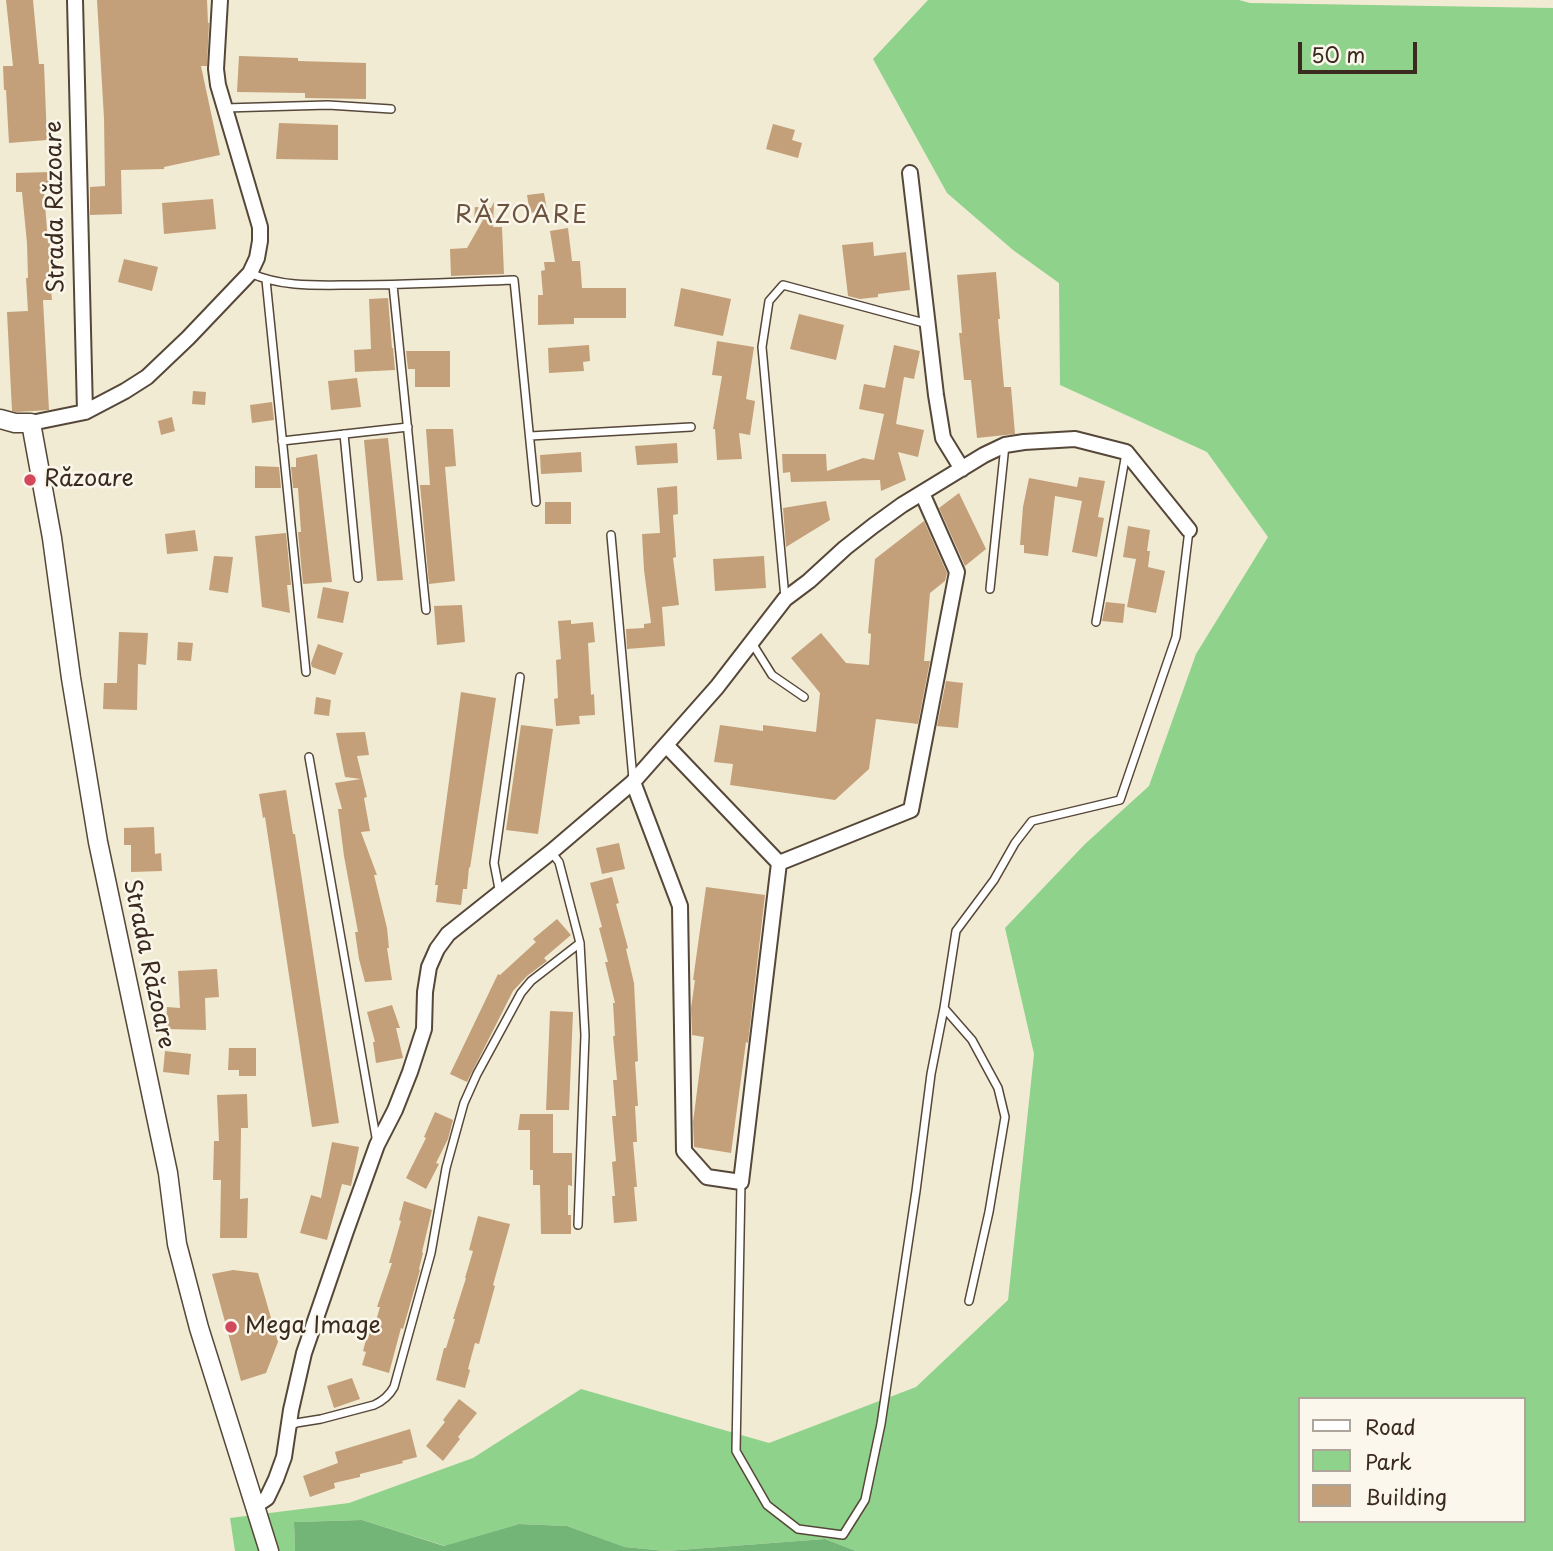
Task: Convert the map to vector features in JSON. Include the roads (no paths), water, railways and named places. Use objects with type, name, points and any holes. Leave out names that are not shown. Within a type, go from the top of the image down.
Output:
[{"type":"street","name":"Strada Răzoare","points":[[75,0],[85,412]]},
{"type":"street","points":[[0,419],[31,423],[85,412],[125,391],[147,377],[250,273],[257,258],[260,227],[218,85],[216,69],[220,0]]},
{"type":"street","points":[[911,173],[943,438],[962,469]]},
{"type":"street","name":"Strada Răzoare","points":[[31,423],[52,538],[71,678],[98,842],[167,1173],[177,1244],[199,1328],[269,1551]]},
{"type":"street","points":[[255,1506],[267,1498],[284,1457],[304,1353],[377,1145],[395,1110],[424,1029],[429,967],[448,934],[500,894],[633,782],[717,687],[785,598],[873,526],[984,455],[1005,445],[1075,439],[1126,452],[1189,530]]},
{"type":"street","points":[[779,863],[911,810],[957,572],[922,493]]},
{"type":"street","points":[[666,745],[779,863]]},
{"type":"street","points":[[633,782],[680,905],[684,1151],[707,1177],[741,1182],[779,863]]},
{"type":"lane","points":[[225,108],[328,104],[391,109]]},
{"type":"lane","points":[[250,273],[266,280],[307,286],[514,280],[536,502]]},
{"type":"lane","points":[[266,280],[306,672]]},
{"type":"lane","points":[[393,285],[426,610]]},
{"type":"lane","points":[[785,598],[762,347],[769,301],[783,285],[928,324]]},
{"type":"lane","points":[[282,441],[408,427]]},
{"type":"lane","points":[[530,436],[691,427]]},
{"type":"lane","points":[[344,434],[358,578]]},
{"type":"lane","points":[[990,589],[1005,445]]},
{"type":"lane","points":[[1096,622],[1126,452]]},
{"type":"lane","points":[[741,1182],[736,1451],[767,1505],[798,1529],[843,1535],[865,1500],[881,1424],[931,1074],[956,931],[994,880],[1015,843],[1032,821],[1120,800],[1176,637],[1189,530]]},
{"type":"lane","points":[[611,535],[633,782]]},
{"type":"lane","points":[[752,642],[772,675],[804,697]]},
{"type":"lane","points":[[500,894],[494,863],[520,677]]},
{"type":"lane","points":[[309,757],[377,1145]]},
{"type":"lane","points":[[551,852],[559,862],[580,943],[585,1035],[578,1225]]},
{"type":"lane","points":[[288,1427],[374,1405],[389,1395],[394,1387],[431,1253],[446,1168],[464,1103],[521,993],[531,981],[580,943]]},
{"type":"lane","points":[[944,1008],[972,1040],[998,1088],[1004,1117],[989,1212],[970,1301]]},
{"type":"place","name":"Răzoare","points":[[30,480]]},
{"type":"place","name":"Mega Image","points":[[231,1327]]},
{"type":"district","name":"RĂZOARE","points":[[522,216]]}]
